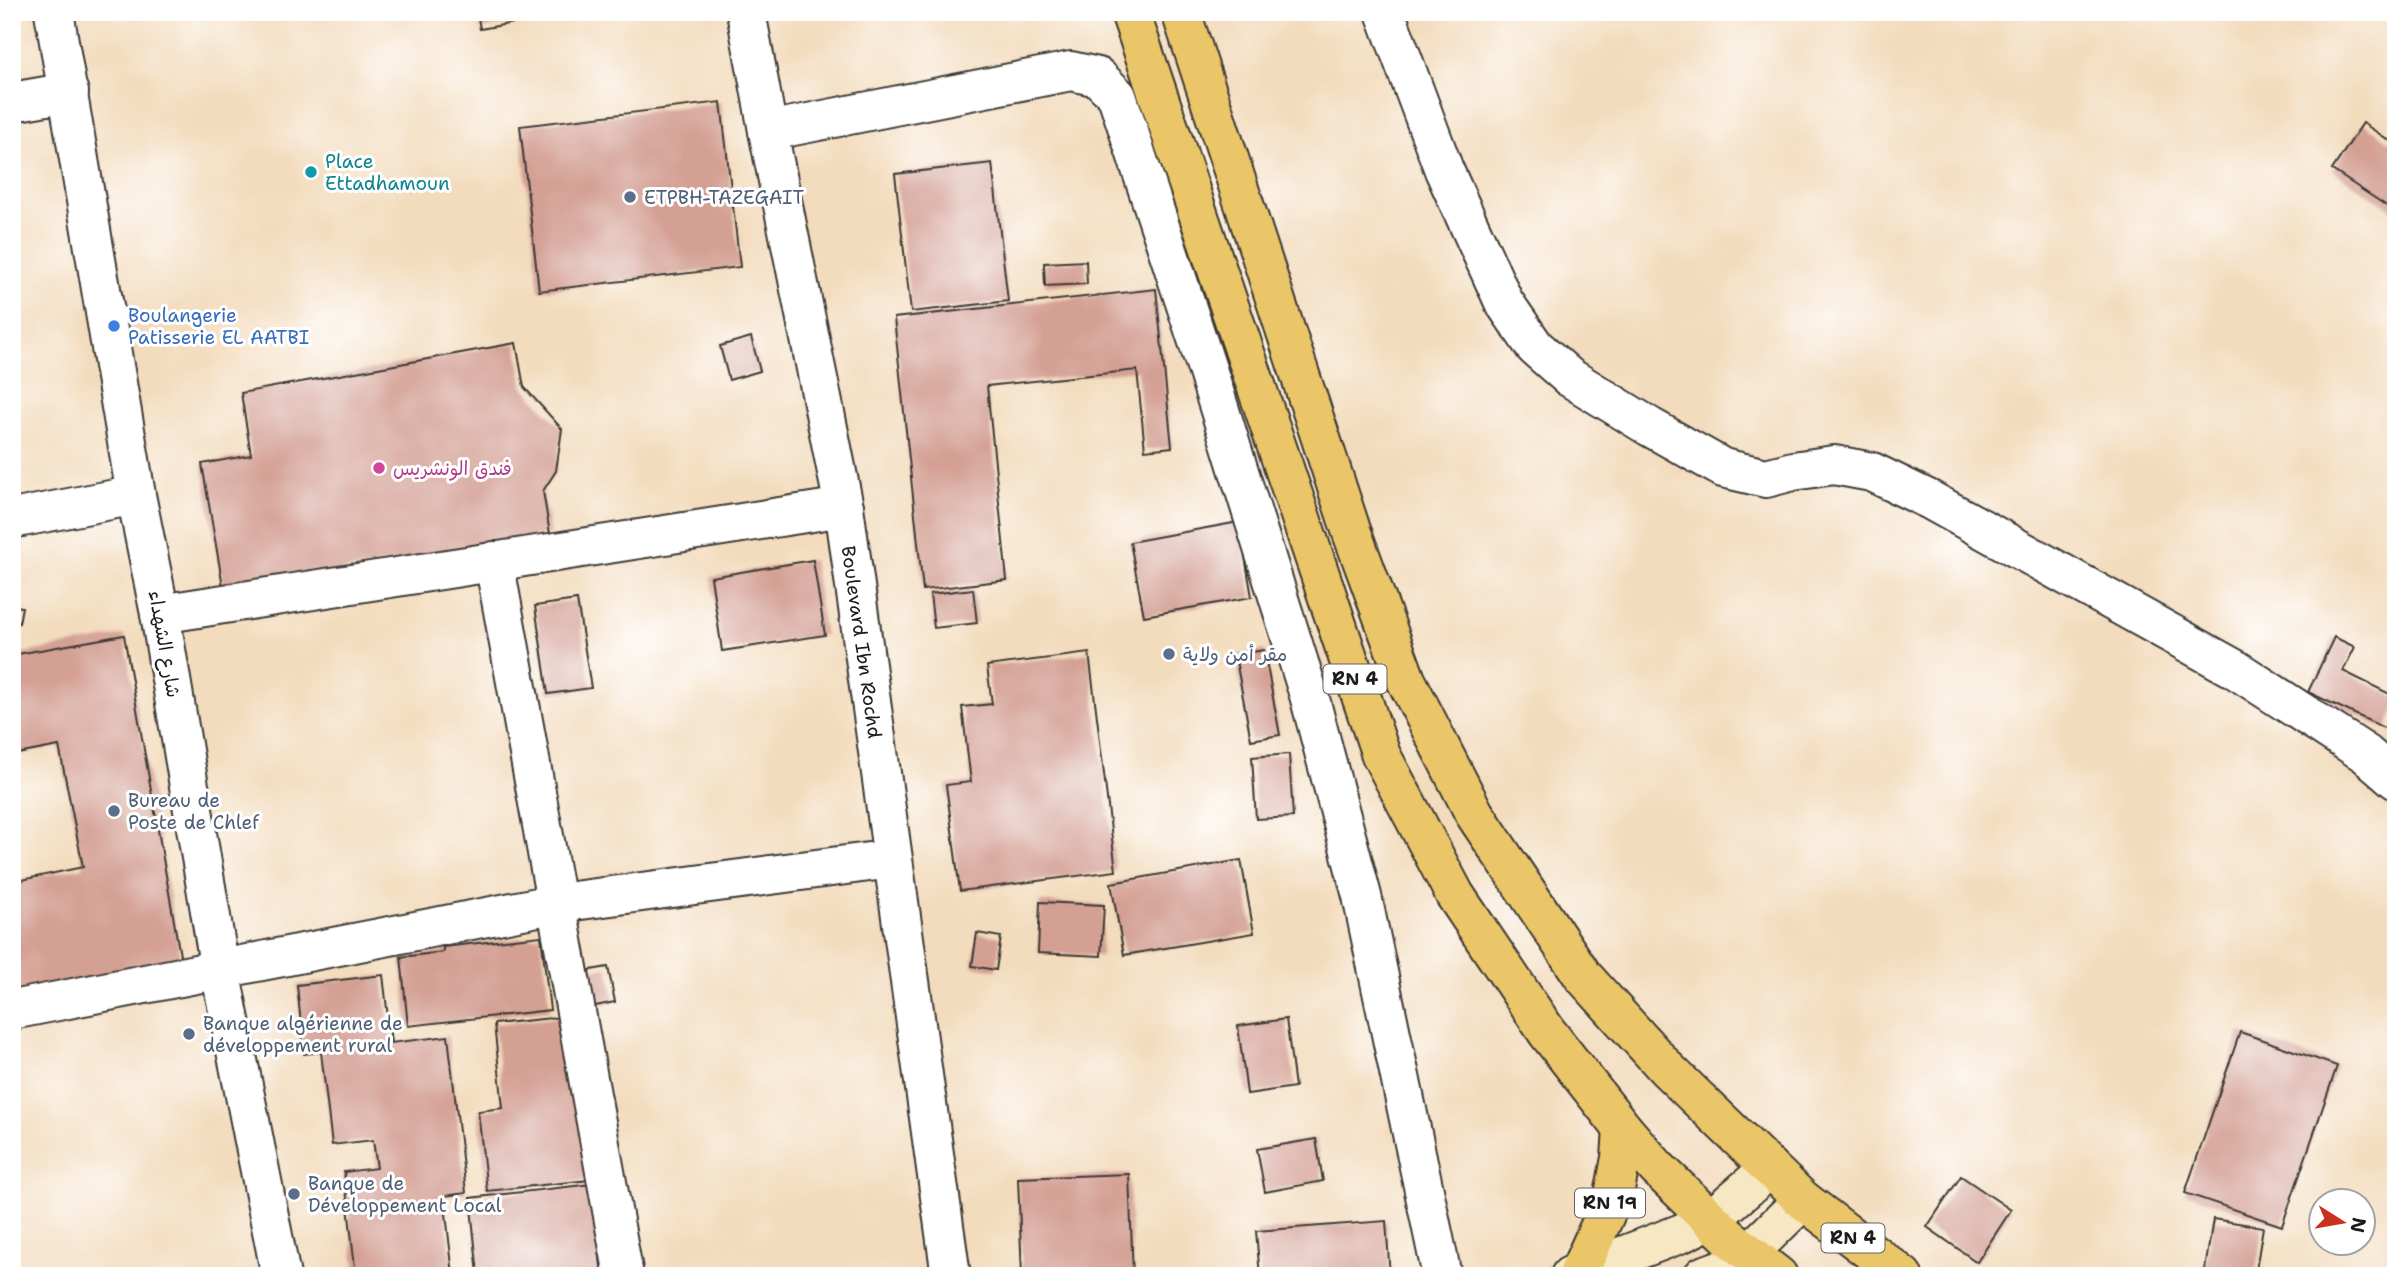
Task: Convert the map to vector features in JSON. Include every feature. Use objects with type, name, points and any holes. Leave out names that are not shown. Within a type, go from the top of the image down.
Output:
[{"type":"highway","name":"RN 4","points":[[1130,12],[1381,755],[1455,895],[1547,1032],[1657,1168],[1764,1265]]},
{"type":"highway","name":"RN 4","points":[[1181,12],[1351,530],[1412,692],[1474,813],[1583,976],[1667,1069],[1803,1200],[1903,1276]]},
{"type":"highway","name":"RN 19","points":[[1574,1274],[1614,1195],[1623,1129]]},
{"type":"main road","points":[[1574,1274],[1682,1233],[1711,1219],[1769,1169]]},
{"type":"main road","points":[[1703,1276],[1727,1267],[1764,1265],[1803,1200]]},
{"type":"street","name":"شارع الشهداء","points":[[54,12],[220,970],[281,1276]]},
{"type":"street","name":"Boulevard Ibn Rochd","points":[[746,12],[844,507],[951,1276]]},
{"type":"street","points":[[1385,12],[1444,170],[1504,302],[1535,347],[1569,377],[1723,468],[1766,478],[1834,465],[1872,472],[1930,500],[2235,668],[2366,754],[2396,780]]},
{"type":"street","points":[[768,131],[1071,71],[1098,77],[1117,96],[1207,369],[1313,708],[1362,896],[1442,1276]]},
{"type":"street","points":[[12,102],[69,92]]},
{"type":"street","points":[[12,519],[136,495]]},
{"type":"street","points":[[160,614],[844,507]]},
{"type":"street","points":[[494,561],[624,1276]]},
{"type":"street","points":[[12,1010],[558,903],[892,859]]},
{"type":"building","points":[[477,12],[565,12],[565,14],[480,29]]},
{"type":"building","name":"ETPBH-TAZEGAIT","points":[[721,102],[740,267],[539,291],[520,126]]},
{"type":"building","points":[[2363,123],[2396,145],[2396,212],[2332,170]]},
{"type":"building","points":[[992,163],[1008,301],[911,312],[895,174]]},
{"type":"building","points":[[1086,261],[1087,284],[1045,286],[1044,263]]},
{"type":"building","points":[[1156,289],[1172,447],[1145,450],[1137,370],[987,386],[1007,580],[923,590],[894,318]]},
{"type":"building","points":[[751,337],[760,371],[729,380],[720,346]]},
{"type":"building","name":"فندق الونشريس","points":[[516,343],[524,387],[562,429],[556,471],[543,491],[550,534],[224,592],[202,464],[251,455],[241,393]]},
{"type":"building","points":[[1239,522],[1252,597],[1144,616],[1130,542]]},
{"type":"building","points":[[813,560],[825,635],[722,651],[711,577]]},
{"type":"building","points":[[973,589],[977,623],[934,628],[930,594]]},
{"type":"building","points":[[577,600],[591,688],[548,694],[535,606]]},
{"type":"building","points":[[12,605],[22,607],[19,623],[12,622]]},
{"type":"building","name":"Bureau de Poste de Chlef","points":[[124,635],[182,967],[12,998],[12,882],[83,867],[59,746],[12,755],[12,655]]},
{"type":"building","points":[[2334,637],[2355,647],[2343,671],[2396,697],[2396,708],[2386,729],[2308,692]]},
{"type":"building","points":[[1264,650],[1280,735],[1251,740],[1235,655]]},
{"type":"building","points":[[1089,653],[1116,871],[960,891],[946,785],[971,782],[962,707],[992,704],[987,666]]},
{"type":"building","points":[[1289,754],[1293,817],[1256,819],[1252,757]]},
{"type":"building","points":[[1241,860],[1254,933],[1124,955],[1111,883]]},
{"type":"building","points":[[1040,902],[1104,905],[1101,956],[1038,953]]},
{"type":"building","points":[[977,933],[1001,937],[996,970],[972,966]]},
{"type":"building","points":[[541,936],[550,1010],[408,1026],[401,957],[443,952],[443,947]]},
{"type":"building","points":[[608,967],[615,1002],[581,1009],[574,973]]},
{"type":"building","points":[[383,975],[391,1043],[448,1036],[466,1193],[444,1196],[453,1275],[356,1276],[344,1172],[377,1168],[373,1140],[332,1145],[321,1052],[304,1054],[297,985]]},
{"type":"building","points":[[571,1016],[589,1180],[487,1191],[478,1111],[503,1108],[494,1024]]},
{"type":"building","points":[[1286,1019],[1295,1087],[1247,1094],[1238,1026]]},
{"type":"building","points":[[2240,1032],[2337,1066],[2282,1226],[2185,1193]]},
{"type":"building","points":[[1316,1139],[1323,1181],[1265,1192],[1257,1149]]},
{"type":"building","points":[[1129,1174],[1133,1276],[1022,1276],[1018,1178]]},
{"type":"building","points":[[1961,1176],[2011,1210],[1977,1262],[1927,1227]]},
{"type":"building","points":[[592,1184],[602,1276],[509,1276],[509,1270],[478,1274],[470,1198]]},
{"type":"building","points":[[2213,1219],[2263,1227],[2255,1276],[2204,1276]]},
{"type":"building","points":[[1386,1221],[1390,1276],[1260,1276],[1256,1231]]},
{"type":"place","name":"Place Ettadhamoun","points":[[311,172]]},
{"type":"place","name":"ETPBH-TAZEGAIT","points":[[630,197]]},
{"type":"place","name":"Boulangerie Patisserie EL AATBI","points":[[114,326]]},
{"type":"place","name":"فندق الونشريس","points":[[379,468]]},
{"type":"place","name":"مقر أمن ولاية","points":[[1169,654]]},
{"type":"place","name":"Bureau de Poste de Chlef","points":[[114,811]]},
{"type":"place","name":"Banque algérienne de développement rural","points":[[189,1034]]},
{"type":"place","name":"Banque de Développement Local","points":[[294,1194]]}]
